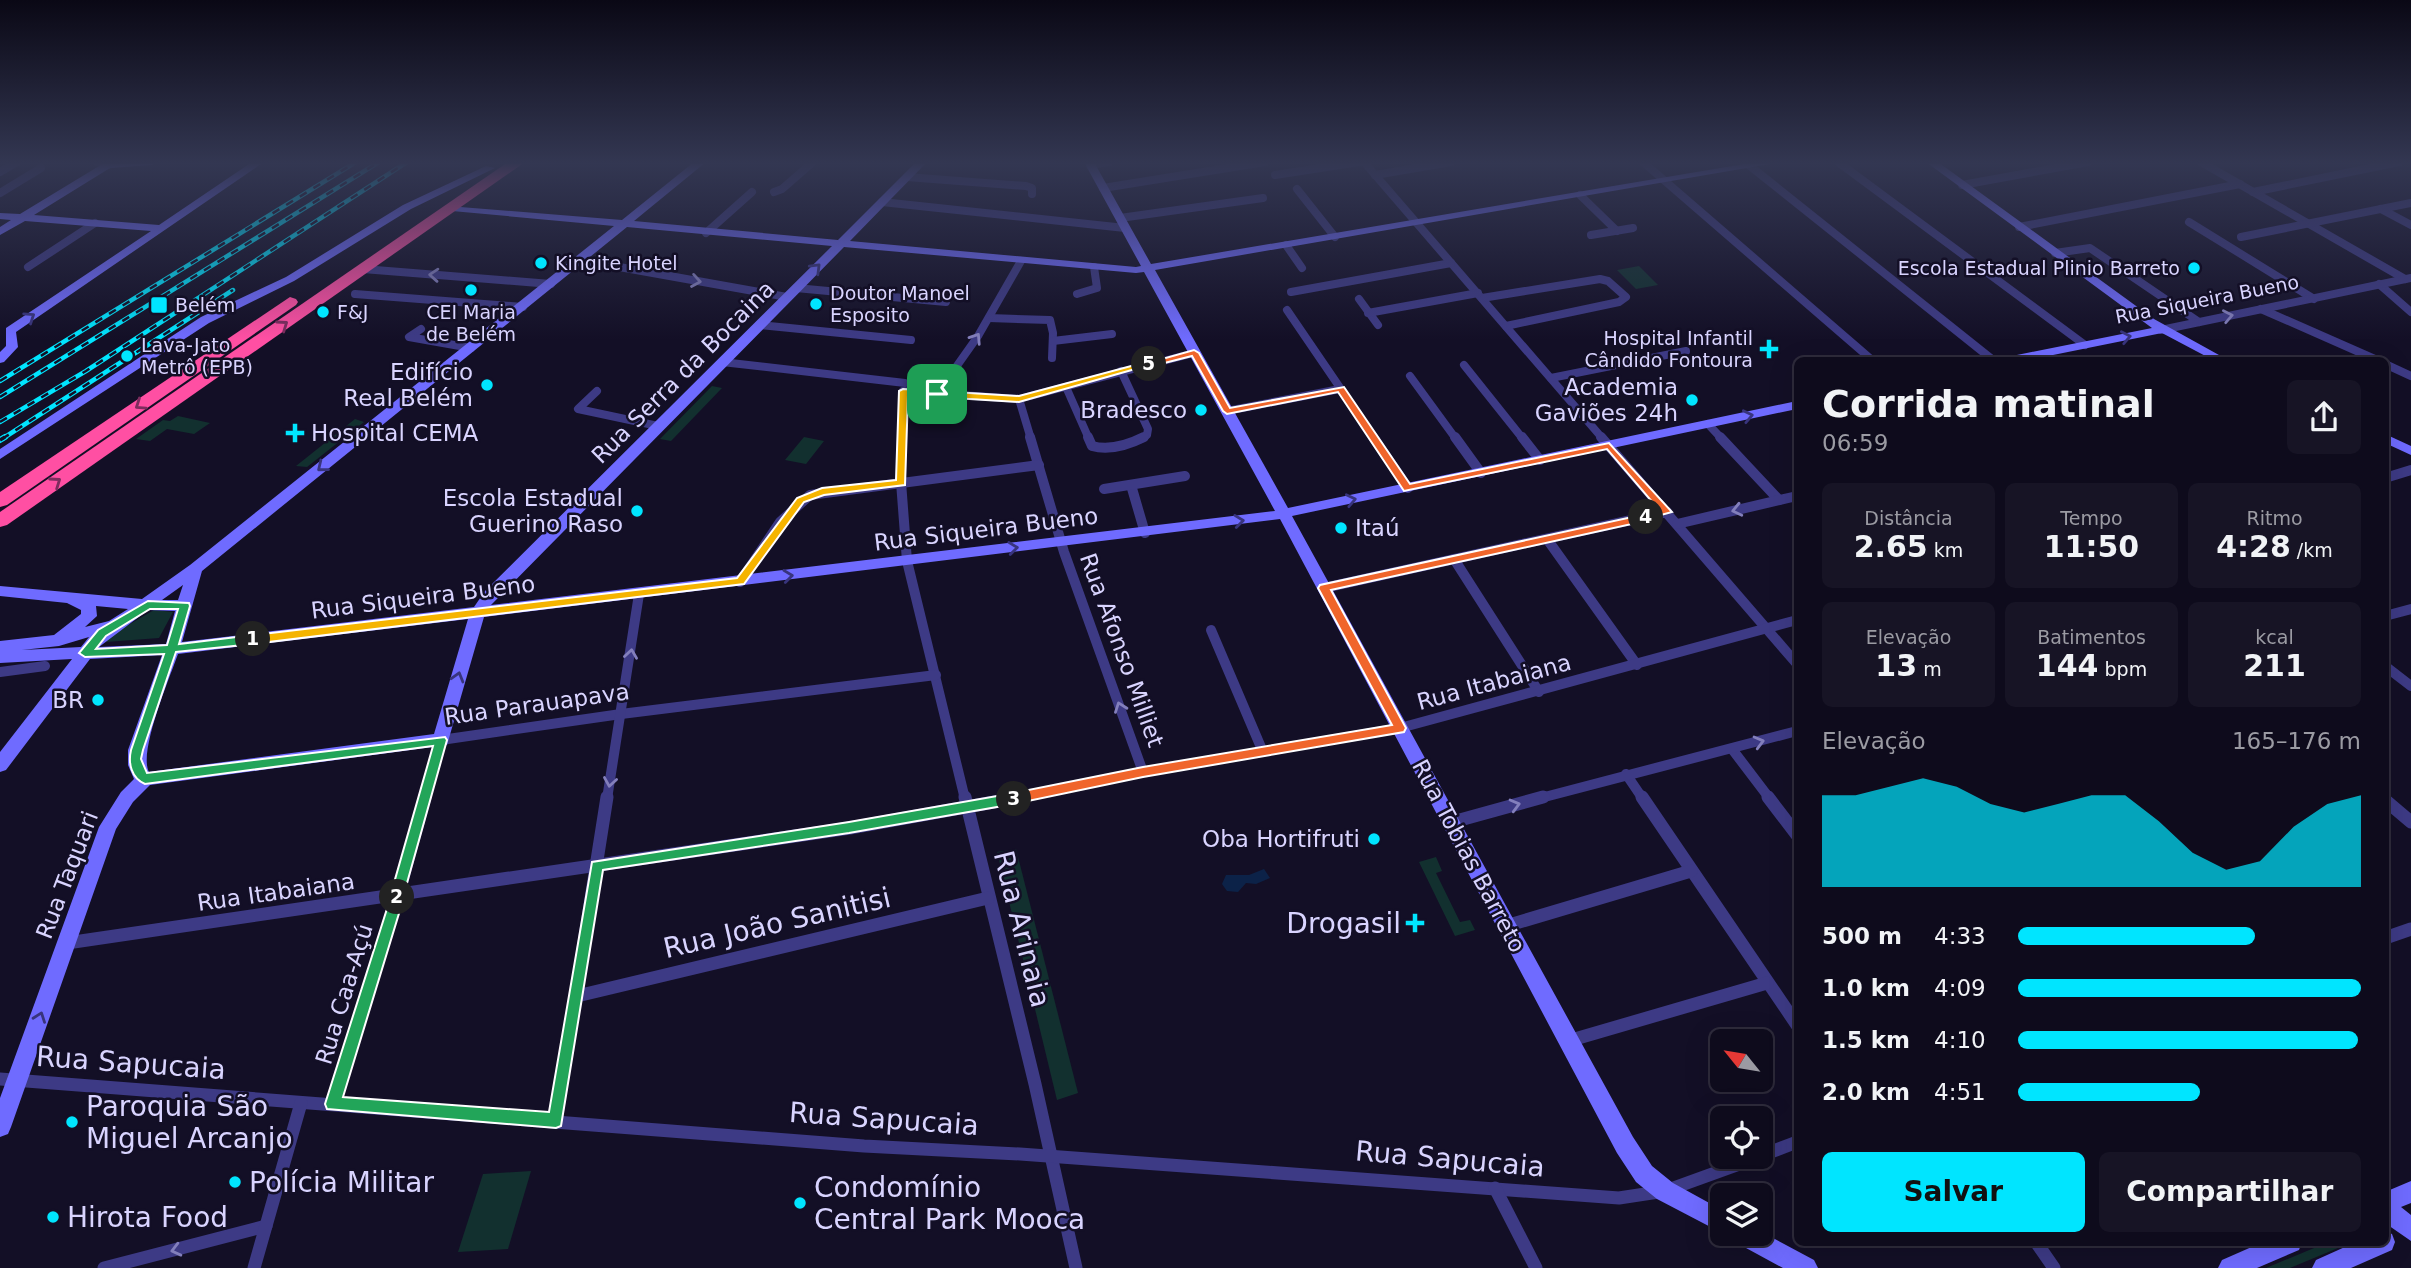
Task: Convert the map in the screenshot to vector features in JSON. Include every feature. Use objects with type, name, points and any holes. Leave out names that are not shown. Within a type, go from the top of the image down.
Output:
[{"type":"highway","points":[[0,501],[411,221]]},
{"type":"highway","points":[[0,521],[433,221]]},
{"type":"main road","points":[[0,232],[17,221]]},
{"type":"main road","points":[[68,221],[161,228]]},
{"type":"main road","points":[[0,359],[12,347],[5,331],[171,221]]},
{"type":"main road","points":[[0,455],[205,320],[290,279],[384,221]]},
{"type":"main road","points":[[593,221],[1021,261],[1147,268],[1428,221]]},
{"type":"main road","points":[[0,765],[97,638],[148,605],[194,569],[627,221]]},
{"type":"main road","name":"Rua Serra da Bocaina","points":[[477,614],[490,595],[862,221]]},
{"type":"main road","points":[[2011,221],[2161,330],[2216,357]]},
{"type":"main road","name":"Rua Tobias Barreto","points":[[1122,223],[1284,514],[1449,823],[1638,1166],[1665,1192],[1710,1216]]},
{"type":"main road","name":"Rua Siqueira Bueno","points":[[2027,357],[2161,330]]},
{"type":"main road","name":"Rua Siqueira Bueno","points":[[0,657],[172,649],[1145,533],[1284,514],[1794,406]]},
{"type":"main road","points":[[2389,440],[2411,451]]},
{"type":"main road","points":[[145,779],[140,774],[135,759],[137,750],[172,649],[194,569]]},
{"type":"main road","points":[[0,590],[148,605],[185,606]]},
{"type":"main road","points":[[33,643],[65,634],[89,616],[89,607],[66,602],[64,597]]},
{"type":"main road","name":"Rua Caa-Açú","points":[[440,740],[477,614]]},
{"type":"main road","points":[[0,647],[59,640],[122,620]]},
{"type":"main road","points":[[64,681],[114,653]]},
{"type":"main road","name":"Rua Parauapava","points":[[145,779],[440,740]]},
{"type":"main road","name":"Rua Taquari","points":[[0,1127],[8,1080],[67,943],[108,827],[127,797],[145,779]]},
{"type":"main road","points":[[2389,1203],[2411,1192]]},
{"type":"main road","points":[[2389,1209],[2411,1231],[2389,1240]]},
{"type":"main road","points":[[1766,1246],[1807,1268]]},
{"type":"main road","points":[[2230,1268],[2282,1246]]},
{"type":"main road","points":[[2324,1268],[2375,1246]]},
{"type":"street","points":[[706,233],[719,221]]},
{"type":"street","points":[[1101,221],[1132,221]]},
{"type":"street","points":[[1322,221],[1335,237]]},
{"type":"street","points":[[1607,221],[1617,231]]},
{"type":"street","points":[[1711,221],[1869,357]]},
{"type":"street","points":[[1819,221],[1989,357]]},
{"type":"street","points":[[1918,221],[2085,345]]},
{"type":"street","points":[[2019,227],[2049,221]]},
{"type":"street","points":[[2305,221],[2408,278]]},
{"type":"street","points":[[2241,237],[2323,221]]},
{"type":"street","points":[[2189,222],[2314,299]]},
{"type":"street","points":[[28,267],[95,223]]},
{"type":"street","points":[[1417,223],[1794,660]]},
{"type":"street","points":[[1591,235],[1633,228]]},
{"type":"street","points":[[1286,246],[1316,287]]},
{"type":"street","points":[[2055,253],[2081,247],[2090,248],[2199,322]]},
{"type":"street","points":[[580,260],[791,292],[946,302]]},
{"type":"street","points":[[937,394],[989,318],[1021,261]]},
{"type":"street","points":[[1291,292],[1451,263]]},
{"type":"street","points":[[1077,295],[1097,288],[1094,267]]},
{"type":"street","points":[[363,269],[551,284]]},
{"type":"street","name":"Rua Siqueira Bueno","points":[[2161,330],[2408,278]]},
{"type":"street","points":[[1368,313],[1593,279],[1608,281],[1623,292],[1625,299],[1506,326]]},
{"type":"street","points":[[2379,284],[2411,312]]},
{"type":"street","points":[[355,294],[523,307]]},
{"type":"street","points":[[1359,299],[1378,326]]},
{"type":"street","points":[[2261,309],[2370,357]]},
{"type":"street","points":[[1287,310],[1408,488]]},
{"type":"street","points":[[989,318],[1047,319],[1052,322],[1052,358]]},
{"type":"street","points":[[759,325],[911,340]]},
{"type":"street","points":[[421,329],[409,337],[471,348]]},
{"type":"street","points":[[1053,341],[1112,334]]},
{"type":"street","points":[[1551,378],[1686,351]]},
{"type":"street","points":[[937,394],[1019,399],[1194,353]]},
{"type":"street","points":[[722,362],[905,383]]},
{"type":"street","points":[[1464,365],[1541,460]]},
{"type":"street","points":[[2389,366],[2411,376]]},
{"type":"street","points":[[1066,387],[1088,441],[1094,447],[1107,447],[1140,439],[1147,435],[1147,427],[1121,372]]},
{"type":"street","points":[[1410,376],[1481,473]]},
{"type":"street","points":[[1227,411],[1340,389]]},
{"type":"street","points":[[597,391],[578,409],[658,426]]},
{"type":"street","name":"Rua Arinaia","points":[[937,394],[903,391],[901,482],[907,561],[1035,1084],[1076,1268]]},
{"type":"street","name":"Rua Afonso Milliet","points":[[1019,399],[1061,543],[1143,772]]},
{"type":"street","points":[[1708,424],[1779,500]]},
{"type":"street","points":[[740,582],[800,500],[822,492],[1039,465]]},
{"type":"street","points":[[2389,477],[2411,470]]},
{"type":"street","points":[[1104,489],[1185,476]]},
{"type":"street","points":[[1131,485],[1145,533]]},
{"type":"street","points":[[1677,524],[1794,497]]},
{"type":"street","points":[[1324,588],[1667,512]]},
{"type":"street","points":[[1547,539],[1637,665]]},
{"type":"street","points":[[1454,559],[1539,692]]},
{"type":"street","points":[[556,1120],[639,594]]},
{"type":"street","points":[[2389,615],[2411,609]]},
{"type":"street","name":"Rua Itabaiana","points":[[67,943],[597,866],[968,808],[1143,772],[1400,728],[1794,621]]},
{"type":"street","points":[[1211,630],[1263,752]]},
{"type":"street","points":[[0,672],[45,666]]},
{"type":"street","points":[[2389,669],[2411,686]]},
{"type":"street","name":"Rua Parauapava","points":[[440,740],[621,714],[936,675]]},
{"type":"street","points":[[1449,823],[1626,774],[1794,733]]},
{"type":"street","name":"Rua Caa-Açú","points":[[333,1104],[398,895],[440,740]]},
{"type":"street","points":[[1732,749],[1794,831]]},
{"type":"street","points":[[1626,774],[1794,1021]]},
{"type":"street","points":[[2389,803],[2411,822]]},
{"type":"street","points":[[1506,926],[1691,871]]},
{"type":"street","name":"Rua João Sanitisi","points":[[577,996],[988,898]]},
{"type":"street","points":[[2389,937],[2411,929]]},
{"type":"street","points":[[1568,1041],[1767,983]]},
{"type":"street","name":"Rua Sapucaia","points":[[8,1080],[556,1120],[864,1146],[1049,1156],[1619,1199],[1665,1192],[1726,1169]]},
{"type":"street","points":[[254,1268],[302,1102]]},
{"type":"street","name":"Rua Sapucaia","points":[[1773,1151],[1794,1143]]},
{"type":"street","points":[[1495,1188],[1536,1268]]},
{"type":"street","points":[[104,1268],[266,1226]]},
{"type":"street","points":[[2039,1246],[2053,1268]]},
{"type":"green space","points":[[1639,266],[1658,285],[1636,289],[1617,270]]},
{"type":"green space","points":[[712,386],[722,388],[671,441],[660,439]]},
{"type":"green space","points":[[178,416],[210,423],[194,434],[167,429],[150,441],[136,439],[163,420],[170,421]]},
{"type":"green space","points":[[355,419],[364,422],[307,467],[296,466]]},
{"type":"green space","points":[[804,437],[824,441],[806,464],[785,460]]},
{"type":"green space","points":[[154,610],[173,612],[159,638],[106,642],[113,634]]},
{"type":"green space","points":[[1016,849],[1078,1093],[1057,1100],[997,852]]},
{"type":"green space","points":[[1436,857],[1442,871],[1436,873],[1460,922],[1470,920],[1475,930],[1455,936],[1419,862]]},
{"type":"green space","points":[[531,1171],[508,1249],[458,1252],[483,1174]]},
{"type":"green space","points":[[2319,1246],[2343,1246],[2290,1268],[2266,1268]]},
{"type":"water","points":[[1264,869],[1270,878],[1256,884],[1246,883],[1238,892],[1227,891],[1222,884],[1226,875],[1249,875]]},
{"type":"railway","points":[[0,381],[260,221]]},
{"type":"railway","points":[[0,397],[284,221]]},
{"type":"railway","points":[[0,422],[86,371],[316,221]]},
{"type":"railway","points":[[2,439],[233,290]]},
{"type":"railway","points":[[0,440],[5,437]]},
{"type":"place","name":"Kingite Hotel","points":[[541,263]]},
{"type":"place","name":"Escola Estadual Plinio Barreto","points":[[2194,268]]},
{"type":"place","name":"CEI Maria de Belém","points":[[471,290]]},
{"type":"place","name":"Doutor Manoel Esposito","points":[[816,304]]},
{"type":"place","name":"Belém","points":[[159,305]]},
{"type":"place","name":"F&J","points":[[323,312]]},
{"type":"place","name":"Hospital Infantil Cândido Fontoura","points":[[1769,349]]},
{"type":"place","name":"Lava-Jato Metrô (EPB)","points":[[127,356]]},
{"type":"place","name":"Edifício Real Belém","points":[[487,385]]},
{"type":"place","name":"Academia Gaviões 24h","points":[[1692,400]]},
{"type":"place","name":"Bradesco","points":[[1201,410]]},
{"type":"place","name":"Hospital CEMA","points":[[295,433]]},
{"type":"place","name":"Escola Estadual Guerino Raso","points":[[637,511]]},
{"type":"place","name":"Itaú","points":[[1341,528]]},
{"type":"place","name":"BR","points":[[98,700]]},
{"type":"place","name":"Oba Hortifruti","points":[[1374,839]]},
{"type":"place","name":"Drogasil","points":[[1415,923]]},
{"type":"place","name":"Paroquia São Miguel Arcanjo","points":[[72,1122]]},
{"type":"place","name":"Polícia Militar","points":[[235,1182]]},
{"type":"place","name":"Condomínio Central Park Mooca","points":[[800,1203]]},
{"type":"place","name":"Hirota Food","points":[[53,1217]]},
{"type":"route","points":[[937,394],[903,391],[901,482],[822,492],[800,500],[740,582],[172,649],[85,653],[97,638],[148,605],[185,606],[172,649],[137,750],[135,759],[140,774],[145,779],[440,740],[398,895],[333,1104],[556,1120],[597,866],[968,808],[1143,772],[1400,728],[1324,588],[1667,512],[1609,446],[1408,488],[1340,389],[1227,411],[1194,353],[1019,399],[937,394]]}]
